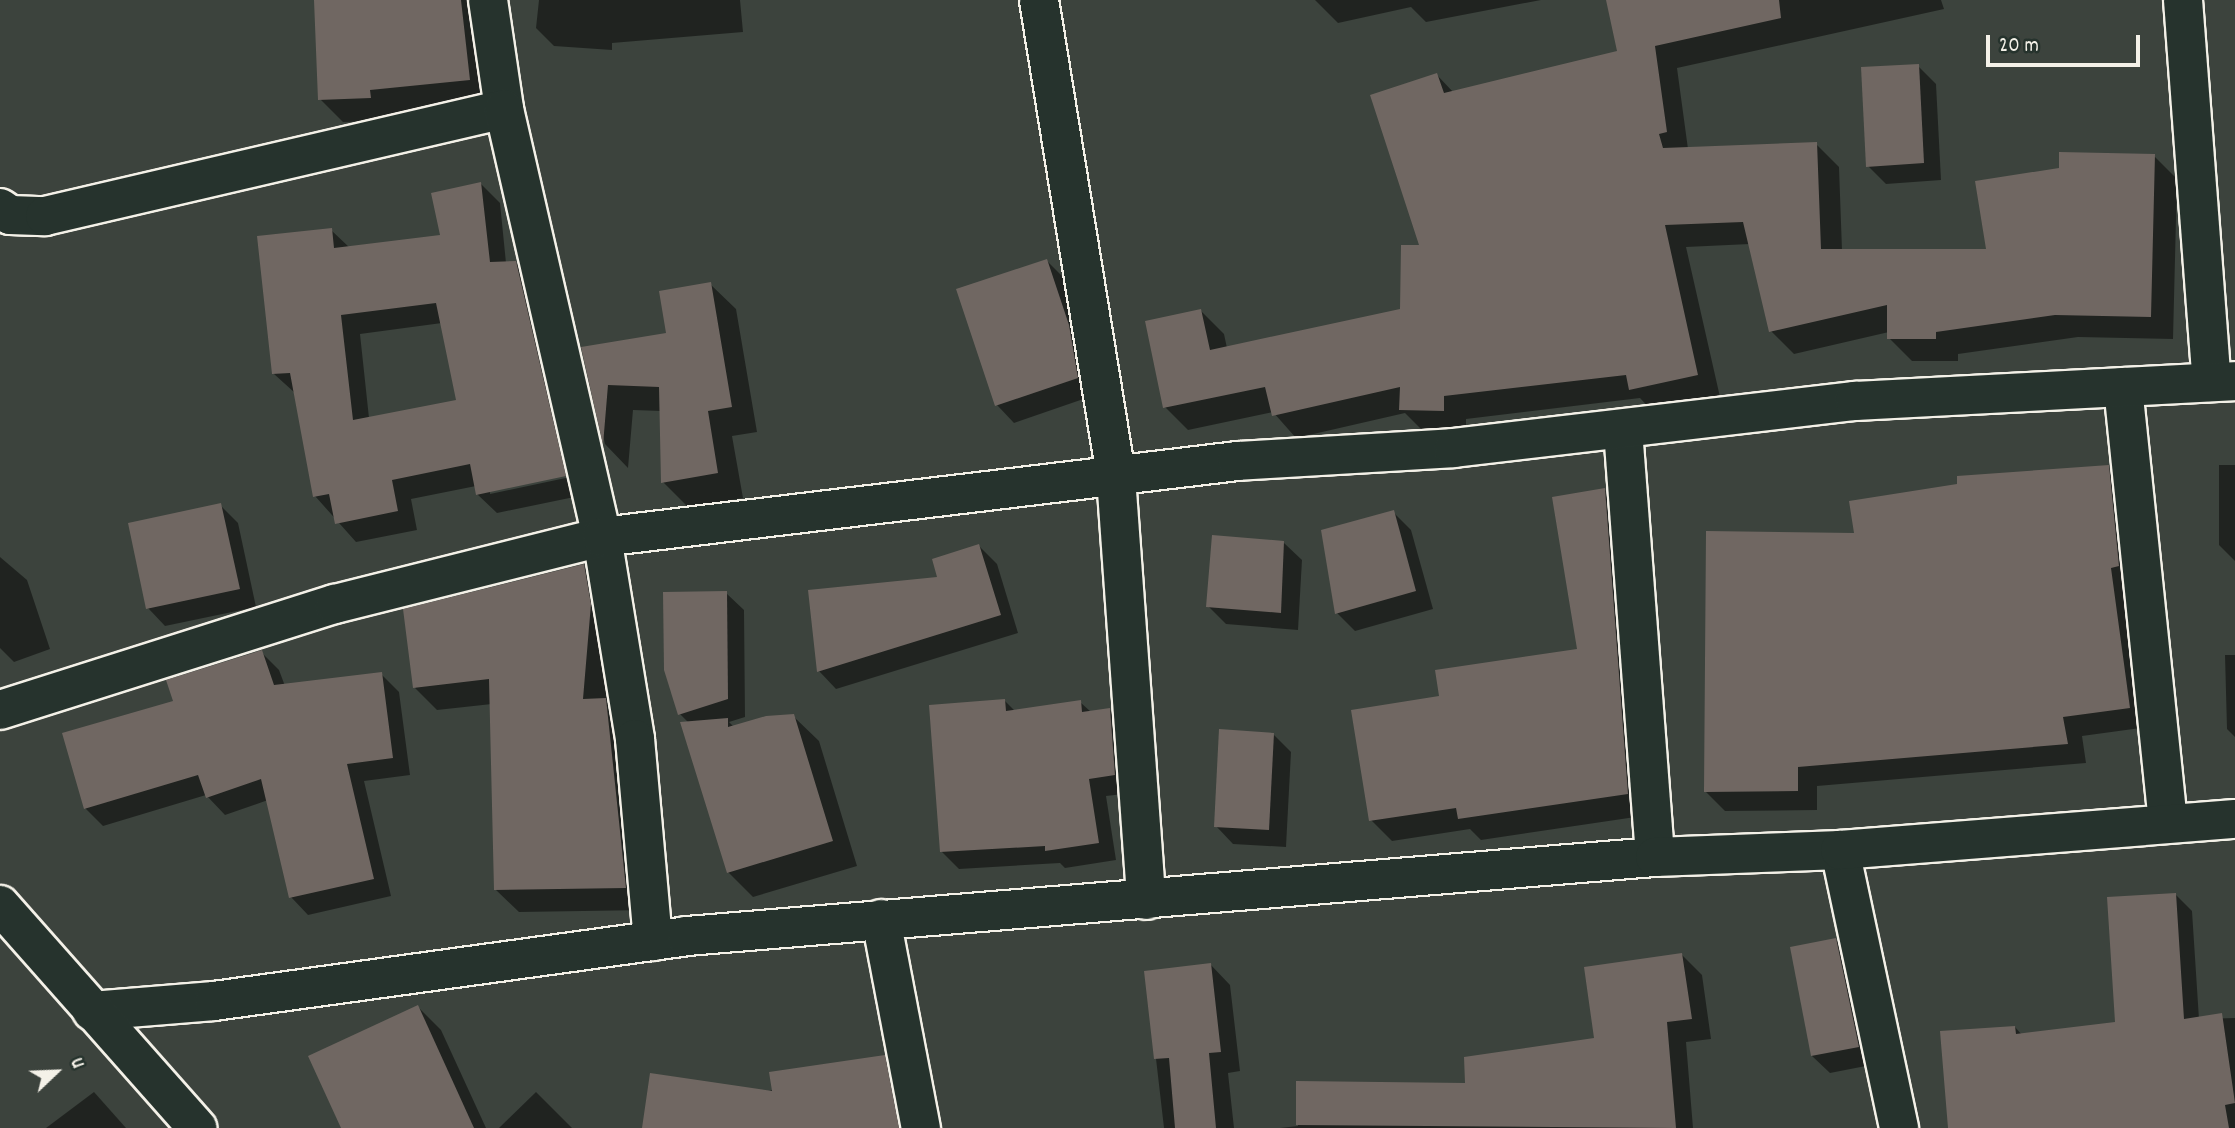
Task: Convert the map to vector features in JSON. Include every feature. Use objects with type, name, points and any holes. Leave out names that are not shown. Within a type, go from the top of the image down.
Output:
[{"type":"street","points":[[488,0],[505,109],[602,537],[635,739],[653,941]]},
{"type":"street","points":[[1039,0],[1116,477],[1146,900]]},
{"type":"street","points":[[0,710],[335,604],[602,537],[1237,461],[1454,448],[1855,401],[2223,381],[2183,0]]},
{"type":"street","points":[[0,208],[10,215],[45,216],[505,109]]},
{"type":"street","points":[[2123,387],[2168,823]]},
{"type":"street","points":[[1623,430],[1655,857]]},
{"type":"street","points":[[92,1011],[214,1001],[653,941],[881,919],[1146,900],[1655,857],[1840,850],[2235,819]]},
{"type":"street","points":[[1840,850],[1899,1128]]},
{"type":"street","points":[[0,905],[197,1128]]},
{"type":"street","points":[[881,919],[921,1128]]},
{"type":"building","points":[[314,0],[461,0],[470,80],[370,90],[371,98],[318,100]]},
{"type":"building","points":[[1606,0],[1779,0],[1781,18],[1655,46],[1667,132],[1659,134],[1663,148],[1817,142],[1821,249],[1986,249],[1975,181],[2059,168],[2059,152],[2155,154],[2151,317],[2055,315],[1936,332],[1936,339],[1887,339],[1887,305],[1769,332],[1743,222],[1665,225],[1698,375],[1629,390],[1626,375],[1444,396],[1444,411],[1399,410],[1400,387],[1272,416],[1265,387],[1163,408],[1145,321],[1201,309],[1210,350],[1400,309],[1401,245],[1419,245],[1370,95],[1437,73],[1444,93],[1617,51]]},
{"type":"building","points":[[1919,64],[1924,163],[1866,167],[1861,67]]},
{"type":"building","points":[[481,182],[490,262],[516,261],[566,476],[476,495],[470,464],[392,480],[398,511],[335,524],[329,494],[313,497],[290,373],[272,374],[257,236],[332,228],[334,248],[440,235],[431,193]],"holes":[[[436,303],[456,400],[353,420],[341,315]]]},
{"type":"building","points":[[1047,259],[1069,325],[1078,378],[995,406],[956,289]]},
{"type":"building","points":[[711,282],[732,407],[708,411],[718,473],[661,483],[659,387],[608,385],[603,445],[581,347],[666,333],[659,291]]},
{"type":"building","points":[[2109,465],[2119,566],[2111,568],[2130,708],[2063,717],[2068,744],[1798,767],[1798,791],[1704,792],[1706,531],[1854,533],[1849,501],[1957,484],[1957,476]]},
{"type":"building","points":[[1605,488],[1628,794],[1458,819],[1456,808],[1369,821],[1351,710],[1439,696],[1435,670],[1577,649],[1552,497]]},
{"type":"building","points":[[221,503],[240,589],[146,609],[128,523]]},
{"type":"building","points":[[1394,510],[1416,591],[1335,614],[1321,530]]},
{"type":"building","points":[[1212,535],[1284,541],[1281,613],[1206,607]]},
{"type":"building","points":[[979,544],[1001,615],[817,672],[808,590],[937,577],[932,559]]},
{"type":"building","points":[[584,564],[591,604],[583,699],[606,698],[626,888],[494,890],[489,679],[413,688],[403,609]]},
{"type":"building","points":[[727,591],[728,699],[678,715],[664,670],[663,592]]},
{"type":"building","points":[[262,650],[274,685],[382,672],[393,758],[347,764],[374,879],[289,898],[261,779],[206,798],[198,775],[84,809],[62,733],[173,701],[166,680]]},
{"type":"building","points":[[1005,699],[1006,711],[1081,700],[1082,712],[1110,708],[1115,775],[1089,779],[1099,843],[1045,851],[1045,846],[940,852],[929,705]]},
{"type":"building","points":[[794,714],[833,841],[727,873],[680,722],[728,718],[728,727],[766,716]]},
{"type":"building","points":[[1219,729],[1274,733],[1269,830],[1214,827]]},
{"type":"building","points":[[2176,893],[2184,1019],[2222,1013],[2235,1103],[2225,1105],[2229,1128],[1948,1128],[1940,1031],[2015,1026],[2016,1034],[2115,1022],[2107,897]]},
{"type":"building","points":[[1836,938],[1859,1047],[1811,1056],[1790,947]]},
{"type":"building","points":[[1682,953],[1692,1019],[1667,1022],[1676,1128],[1296,1125],[1296,1081],[1465,1083],[1464,1057],[1594,1038],[1584,967]]},
{"type":"building","points":[[1211,963],[1221,1052],[1209,1053],[1216,1128],[1175,1128],[1169,1058],[1154,1059],[1144,971]]},
{"type":"building","points":[[418,1005],[474,1128],[341,1128],[308,1056]]},
{"type":"building","points":[[885,1055],[899,1128],[642,1128],[650,1073],[772,1091],[769,1072]]}]
